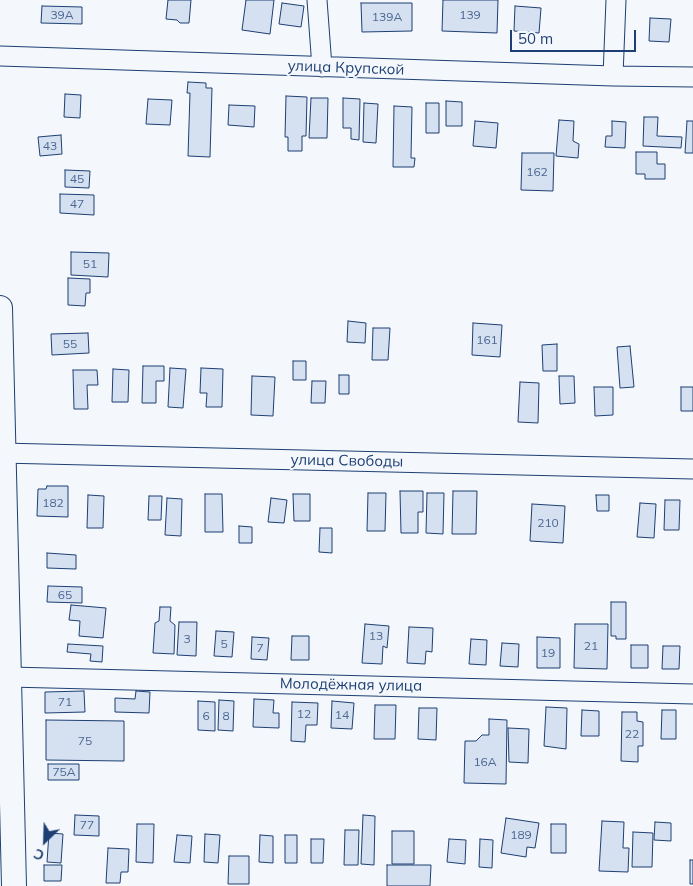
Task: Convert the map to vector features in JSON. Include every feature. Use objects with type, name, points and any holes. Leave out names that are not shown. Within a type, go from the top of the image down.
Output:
[{"type":"main road","points":[[0,308],[2,453],[9,677],[5,724],[14,886]]},
{"type":"street","points":[[317,0],[322,67]]},
{"type":"street","points":[[612,76],[616,0]]},
{"type":"street","name":"улица Крупской","points":[[0,56],[693,77]]},
{"type":"street","name":"улица Свободы","points":[[2,453],[693,469]]},
{"type":"street","name":"Молодёжная улица","points":[[9,677],[693,694]]},
{"type":"building","points":[[168,0],[191,0],[189,23],[180,23],[177,20],[166,19]]},
{"type":"building","points":[[246,0],[274,0],[270,34],[242,30]]},
{"type":"building","points":[[443,0],[498,0],[497,33],[442,31]]},
{"type":"building","points":[[282,3],[304,6],[301,27],[279,24]]},
{"type":"building","points":[[361,3],[412,3],[412,31],[362,32]]},
{"type":"building","points":[[42,6],[82,7],[82,24],[41,23]]},
{"type":"building","points":[[515,6],[541,8],[539,33],[514,31]]},
{"type":"building","points":[[650,18],[671,19],[669,42],[649,41]]},
{"type":"building","points":[[188,82],[206,83],[206,88],[212,88],[210,157],[188,156],[190,93],[187,93]]},
{"type":"building","points":[[65,94],[81,95],[80,118],[64,117]]},
{"type":"building","points":[[286,96],[307,97],[306,136],[302,136],[302,151],[288,151],[288,137],[285,137]]},
{"type":"building","points":[[311,98],[328,98],[327,138],[309,138]]},
{"type":"building","points":[[343,98],[360,99],[359,140],[351,139],[351,128],[343,128]]},
{"type":"building","points":[[148,99],[172,100],[170,125],[146,124]]},
{"type":"building","points":[[446,101],[462,102],[462,126],[446,126]]},
{"type":"building","points":[[364,103],[378,104],[376,143],[363,142]]},
{"type":"building","points":[[426,103],[439,103],[439,133],[426,133]]},
{"type":"building","points":[[229,105],[255,106],[254,127],[228,125]]},
{"type":"building","points":[[394,106],[412,107],[411,158],[415,158],[414,167],[393,167]]},
{"type":"building","points":[[644,117],[658,117],[657,136],[682,137],[681,148],[643,146]]},
{"type":"building","points":[[559,120],[574,121],[573,141],[579,144],[578,158],[556,156]]},
{"type":"building","points":[[475,121],[498,123],[496,148],[473,146]]},
{"type":"building","points":[[612,121],[626,122],[625,148],[605,147],[606,136],[612,136]]},
{"type":"building","points":[[687,121],[693,121],[693,153],[685,153]]},
{"type":"building","points":[[61,135],[62,154],[40,156],[38,137]]},
{"type":"building","points":[[636,152],[657,152],[657,164],[665,164],[665,179],[645,179],[645,174],[636,174]]},
{"type":"building","points":[[522,153],[554,153],[553,191],[521,190]]},
{"type":"building","points":[[65,170],[90,171],[89,188],[65,187]]},
{"type":"building","points":[[60,194],[94,195],[94,215],[60,213]]},
{"type":"building","points":[[71,252],[109,253],[108,277],[71,275]]},
{"type":"building","points":[[68,278],[90,279],[90,293],[86,293],[85,306],[68,305]]},
{"type":"building","points":[[348,321],[366,323],[365,343],[347,342]]},
{"type":"building","points":[[473,323],[502,325],[500,357],[472,355]]},
{"type":"building","points":[[373,328],[390,328],[388,360],[372,360]]},
{"type":"building","points":[[88,333],[89,353],[52,355],[51,334]]},
{"type":"building","points":[[557,344],[557,371],[543,371],[542,345]]},
{"type":"building","points":[[630,346],[634,387],[620,388],[617,347]]},
{"type":"building","points":[[293,361],[306,361],[306,380],[293,380]]},
{"type":"building","points":[[143,366],[164,366],[164,381],[156,381],[156,403],[142,403]]},
{"type":"building","points":[[170,368],[186,369],[183,408],[168,407]]},
{"type":"building","points":[[201,368],[223,369],[222,407],[206,407],[207,393],[200,393]]},
{"type":"building","points":[[113,369],[129,370],[128,402],[112,402]]},
{"type":"building","points":[[73,370],[97,370],[98,385],[87,385],[88,409],[74,409]]},
{"type":"building","points":[[339,375],[349,375],[349,394],[339,394]]},
{"type":"building","points":[[252,376],[275,377],[273,416],[251,415]]},
{"type":"building","points":[[559,376],[574,376],[575,403],[560,404]]},
{"type":"building","points":[[312,381],[326,381],[325,403],[311,403]]},
{"type":"building","points":[[520,382],[539,383],[538,423],[518,422]]},
{"type":"building","points":[[594,387],[613,387],[613,415],[595,416]]},
{"type":"building","points":[[681,387],[693,387],[693,411],[681,411]]},
{"type":"building","points":[[47,486],[68,486],[68,517],[37,516],[38,489],[46,489]]},
{"type":"building","points":[[400,491],[423,491],[423,512],[418,512],[418,533],[401,533]]},
{"type":"building","points":[[453,491],[477,491],[476,534],[452,534]]},
{"type":"building","points":[[368,493],[386,493],[385,531],[367,531]]},
{"type":"building","points":[[427,493],[444,493],[443,534],[426,533]]},
{"type":"building","points":[[205,494],[222,494],[223,532],[205,532]]},
{"type":"building","points":[[293,494],[310,494],[310,521],[294,521]]},
{"type":"building","points":[[88,495],[104,496],[103,528],[87,528]]},
{"type":"building","points":[[596,495],[609,495],[609,511],[597,511]]},
{"type":"building","points":[[149,496],[162,496],[161,520],[148,520]]},
{"type":"building","points":[[167,498],[182,499],[181,536],[165,535]]},
{"type":"building","points":[[271,498],[287,500],[284,523],[268,522]]},
{"type":"building","points":[[665,500],[680,500],[679,530],[664,530]]},
{"type":"building","points":[[640,503],[656,504],[654,538],[637,537]]},
{"type":"building","points":[[532,504],[565,506],[563,543],[530,541]]},
{"type":"building","points":[[239,526],[252,527],[252,543],[239,543]]},
{"type":"building","points":[[320,528],[332,528],[332,553],[319,552]]},
{"type":"building","points":[[47,553],[76,555],[76,569],[47,568]]},
{"type":"building","points":[[48,586],[82,587],[82,603],[47,602]]},
{"type":"building","points":[[611,602],[626,602],[626,639],[616,639],[616,636],[611,636]]},
{"type":"building","points":[[71,605],[106,608],[103,638],[79,636],[80,621],[69,620]]},
{"type":"building","points":[[160,607],[171,607],[170,621],[175,625],[174,654],[153,653],[155,623],[159,621]]},
{"type":"building","points":[[179,622],[197,622],[196,656],[177,655]]},
{"type":"building","points":[[365,624],[389,626],[387,648],[383,646],[382,664],[362,663]]},
{"type":"building","points":[[575,624],[608,624],[607,669],[574,668]]},
{"type":"building","points":[[409,627],[433,628],[432,652],[426,651],[425,664],[407,663]]},
{"type":"building","points":[[216,631],[234,632],[232,657],[214,656]]},
{"type":"building","points":[[292,636],[309,636],[309,660],[291,660]]},
{"type":"building","points":[[252,637],[269,638],[267,660],[251,659]]},
{"type":"building","points":[[537,637],[560,638],[560,668],[537,668]]},
{"type":"building","points":[[471,639],[487,640],[486,665],[469,664]]},
{"type":"building","points":[[502,643],[519,644],[518,667],[500,666]]},
{"type":"building","points":[[68,644],[103,646],[102,662],[90,661],[91,654],[67,652]]},
{"type":"building","points":[[631,645],[648,645],[648,668],[631,668]]},
{"type":"building","points":[[663,646],[680,646],[679,669],[662,669]]},
{"type":"building","points":[[84,691],[85,712],[45,713],[45,692]]},
{"type":"building","points":[[136,691],[150,692],[149,713],[115,712],[115,698],[135,699]]},
{"type":"building","points":[[254,699],[274,700],[273,713],[279,713],[279,728],[253,727]]},
{"type":"building","points":[[219,700],[234,701],[233,731],[218,730]]},
{"type":"building","points":[[198,701],[215,702],[215,731],[198,730]]},
{"type":"building","points":[[332,701],[354,703],[352,729],[331,728]]},
{"type":"building","points":[[292,702],[318,703],[317,725],[306,725],[305,742],[291,741]]},
{"type":"building","points":[[375,705],[396,705],[395,739],[374,739]]},
{"type":"building","points":[[546,707],[567,708],[566,749],[544,746]]},
{"type":"building","points":[[419,708],[437,708],[436,740],[418,739]]},
{"type":"building","points":[[582,710],[599,711],[599,736],[581,736]]},
{"type":"building","points":[[662,710],[676,710],[676,739],[661,739]]},
{"type":"building","points":[[622,712],[637,712],[637,721],[643,722],[643,746],[638,746],[638,762],[621,761]]},
{"type":"building","points":[[489,719],[507,720],[506,784],[464,783],[465,741],[476,741],[482,735],[489,735]]},
{"type":"building","points":[[46,720],[124,721],[124,761],[46,760]]},
{"type":"building","points":[[508,728],[529,729],[528,763],[509,762]]},
{"type":"building","points":[[48,764],[79,764],[79,780],[48,780]]},
{"type":"building","points":[[75,815],[99,816],[99,836],[74,835]]},
{"type":"building","points":[[363,815],[375,816],[374,865],[361,864]]},
{"type":"building","points":[[506,818],[539,823],[535,848],[527,847],[526,857],[501,853]]},
{"type":"building","points":[[602,821],[624,822],[623,848],[629,848],[628,872],[599,871]]},
{"type":"building","points":[[655,822],[671,823],[671,841],[654,840]]},
{"type":"building","points":[[137,824],[154,824],[153,863],[136,862]]},
{"type":"building","points":[[551,824],[566,824],[566,853],[551,853]]},
{"type":"building","points":[[345,830],[359,830],[358,865],[344,865]]},
{"type":"building","points":[[392,831],[414,831],[414,864],[392,864]]},
{"type":"building","points":[[633,832],[653,833],[652,867],[632,867]]},
{"type":"building","points":[[49,833],[63,834],[61,863],[47,862]]},
{"type":"building","points":[[205,834],[220,835],[218,863],[204,862]]},
{"type":"building","points":[[177,835],[192,836],[190,863],[174,862]]},
{"type":"building","points":[[260,835],[273,836],[273,863],[259,862]]},
{"type":"building","points":[[285,835],[297,835],[297,863],[285,863]]},
{"type":"building","points":[[311,839],[324,839],[323,863],[311,863]]},
{"type":"building","points":[[449,839],[466,840],[465,864],[447,862]]},
{"type":"building","points":[[480,839],[493,840],[492,868],[479,867]]},
{"type":"building","points":[[108,848],[129,849],[128,872],[121,872],[120,883],[106,883]]},
{"type":"building","points":[[229,856],[249,856],[249,884],[228,884]]},
{"type":"building","points":[[690,860],[693,860],[693,884],[690,884]]},
{"type":"building","points":[[44,865],[62,865],[61,881],[44,881]]},
{"type":"building","points":[[387,865],[431,865],[430,886],[387,886]]}]
